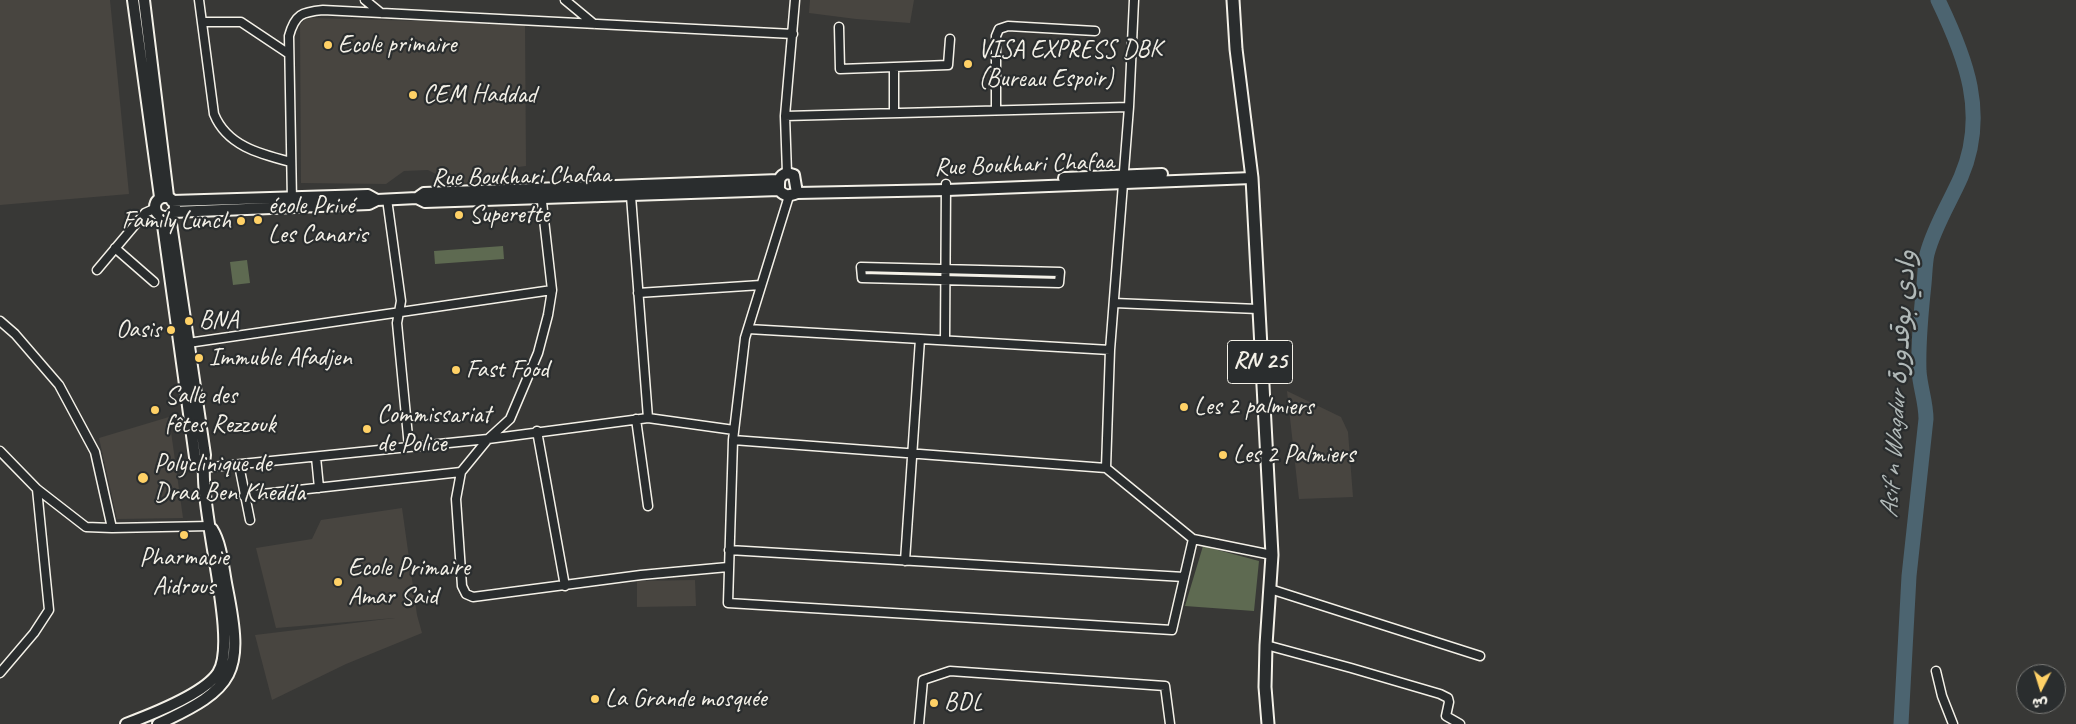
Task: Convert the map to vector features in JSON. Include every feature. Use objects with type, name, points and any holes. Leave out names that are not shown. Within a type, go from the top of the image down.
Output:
[{"type":"main road","points":[[133,0],[167,198],[174,207],[168,215],[195,457],[202,468]]},
{"type":"main road","points":[[144,0],[167,198]]},
{"type":"main road","name":"RN 25","points":[[1233,0],[1236,49],[1251,175],[1272,555],[1265,687],[1268,724]]},
{"type":"main road","points":[[787,173],[794,175],[794,193],[779,185],[782,175],[787,173]]},
{"type":"main road","name":"Rue Boukhari Chafaa","points":[[794,193],[1124,178],[1251,175]]},
{"type":"main road","name":"Rue Boukhari Chafaa","points":[[541,194],[779,185]]},
{"type":"main road","name":"Rue Boukhari Chafaa","points":[[382,200],[418,198],[424,194],[631,196],[779,185]]},
{"type":"main road","points":[[292,203],[168,215],[156,208],[167,198],[369,204],[382,200]]},
{"type":"main road","points":[[131,723],[198,690],[212,680],[221,667],[224,651],[223,626],[202,468],[204,455],[168,215]]},
{"type":"main road","points":[[158,724],[210,697],[220,688],[232,665],[235,647],[234,619],[218,544],[210,526]]},
{"type":"street","points":[[199,0],[214,114],[220,127],[242,146],[291,162]]},
{"type":"street","points":[[365,0],[381,13]]},
{"type":"street","points":[[565,0],[594,24]]},
{"type":"street","points":[[787,173],[785,116],[795,0]]},
{"type":"street","points":[[1106,468],[1110,350],[1129,107],[1134,0]]},
{"type":"street","points":[[292,203],[289,36],[292,25],[297,18],[306,12],[323,10],[793,34]]},
{"type":"street","points":[[202,22],[242,22],[289,54]]},
{"type":"street","points":[[996,110],[996,36],[999,29],[1008,26],[1095,31]]},
{"type":"street","points":[[839,27],[840,69],[948,65],[950,39]]},
{"type":"street","points":[[894,67],[894,113]]},
{"type":"street","points":[[785,116],[1129,107]]},
{"type":"street","points":[[945,340],[947,187]]},
{"type":"street","points":[[794,193],[761,285],[745,338],[734,430],[728,603],[1172,630],[1193,539]]},
{"type":"street","points":[[541,194],[552,290],[538,353],[510,419],[488,439],[460,472],[456,499],[462,586],[466,594],[473,597],[641,575],[728,567]]},
{"type":"street","points":[[631,196],[648,418]]},
{"type":"street","points":[[382,200],[401,301],[397,323],[409,447]]},
{"type":"street","points":[[97,270],[145,213],[156,208]]},
{"type":"street","points":[[116,248],[154,282]]},
{"type":"street","points":[[862,267],[946,269],[1060,272],[1059,283],[862,278],[862,267]]},
{"type":"street","points":[[638,293],[761,285]]},
{"type":"street","points":[[188,342],[552,290]]},
{"type":"street","points":[[1114,303],[1258,310]]},
{"type":"street","points":[[0,321],[15,334],[59,385],[95,452],[112,528]]},
{"type":"street","points":[[748,329],[1110,350]]},
{"type":"street","points":[[905,560],[920,339]]},
{"type":"street","points":[[202,468],[488,439],[537,431],[648,418],[734,430]]},
{"type":"street","points":[[636,419],[648,506]]},
{"type":"street","points":[[537,431],[565,586]]},
{"type":"street","points":[[734,440],[1106,468],[1193,539],[1272,555]]},
{"type":"street","points":[[0,451],[37,489],[86,527],[210,526]]},
{"type":"street","points":[[316,457],[319,488]]},
{"type":"street","points":[[239,464],[250,520]]},
{"type":"street","points":[[244,496],[460,472]]},
{"type":"street","points":[[0,673],[39,626],[49,610],[37,489]]},
{"type":"street","points":[[730,550],[1184,577]]},
{"type":"street","points":[[1270,589],[1480,656]]},
{"type":"street","points":[[1266,645],[1440,694],[1448,698],[1446,716],[1460,724]]},
{"type":"street","points":[[919,724],[923,680],[950,671],[1165,686],[1170,724]]},
{"type":"street","points":[[1936,672],[1942,696],[1953,724]]},
{"type":"shaded area","points":[[0,0],[110,0],[129,194],[0,205]]},
{"type":"shaded area","points":[[810,0],[914,0],[910,23],[809,13]]},
{"type":"shaded area","name":"CEM Haddad","points":[[305,19],[525,24],[526,166],[518,167],[518,182],[454,183],[428,170],[404,171],[386,184],[301,183],[300,25]]},
{"type":"shaded area","points":[[1287,391],[1341,417],[1348,432],[1353,497],[1299,499]]},
{"type":"shaded area","name":"Polyclinique de Draa Ben Khedda","points":[[169,417],[183,518],[117,519],[99,438]]},
{"type":"shaded area","name":"Ecole Primaire Amar Said","points":[[402,508],[417,615],[422,633],[346,664],[272,700],[255,635],[395,618],[276,628],[256,548],[312,539],[321,520]]},
{"type":"shaded area","points":[[695,580],[696,606],[637,607],[637,581]]},
{"type":"green space","points":[[503,246],[504,259],[435,264],[434,251]]},
{"type":"green space","points":[[247,260],[250,283],[233,285],[230,262]]},
{"type":"green space","points":[[1203,546],[1259,561],[1254,611],[1185,606]]},
{"type":"waterway","name":"Asif n Wagdur وادي بوقدورة","points":[[1901,724],[1909,576],[1926,419],[1919,360],[1926,261],[1934,234],[1961,177],[1969,154],[1973,131],[1973,109],[1965,65],[1938,0]]},
{"type":"place","name":"Ecole primaire","points":[[328,45]]},
{"type":"place","name":"VISA EXPRESS DBK (Bureau Espoir)","points":[[968,64]]},
{"type":"place","name":"CEM Haddad","points":[[413,95]]},
{"type":"place","name":"Superette","points":[[459,215]]},
{"type":"place","name":"école Privé Les Canaris","points":[[258,220]]},
{"type":"place","name":"Family Lunch","points":[[241,221]]},
{"type":"place","name":"BNA","points":[[189,321]]},
{"type":"place","name":"Oasis","points":[[171,330]]},
{"type":"place","name":"Immuble Afadjen","points":[[199,358]]},
{"type":"place","name":"Fast Food","points":[[456,370]]},
{"type":"place","name":"Les 2 palmiers","points":[[1184,407]]},
{"type":"place","name":"Salle des fêtes Rezzouk","points":[[155,410]]},
{"type":"place","name":"Commissariat de Police","points":[[367,429]]},
{"type":"place","name":"Les 2 Palmiers","points":[[1223,455]]},
{"type":"place","name":"Polyclinique de Draa Ben Khedda","points":[[143,478]]},
{"type":"place","name":"Pharmacie Aidrous","points":[[184,535]]},
{"type":"place","name":"Ecole Primaire Amar Said","points":[[338,582]]},
{"type":"place","name":"La Grande mosquée","points":[[595,699]]},
{"type":"place","name":"BDL","points":[[934,703]]}]
